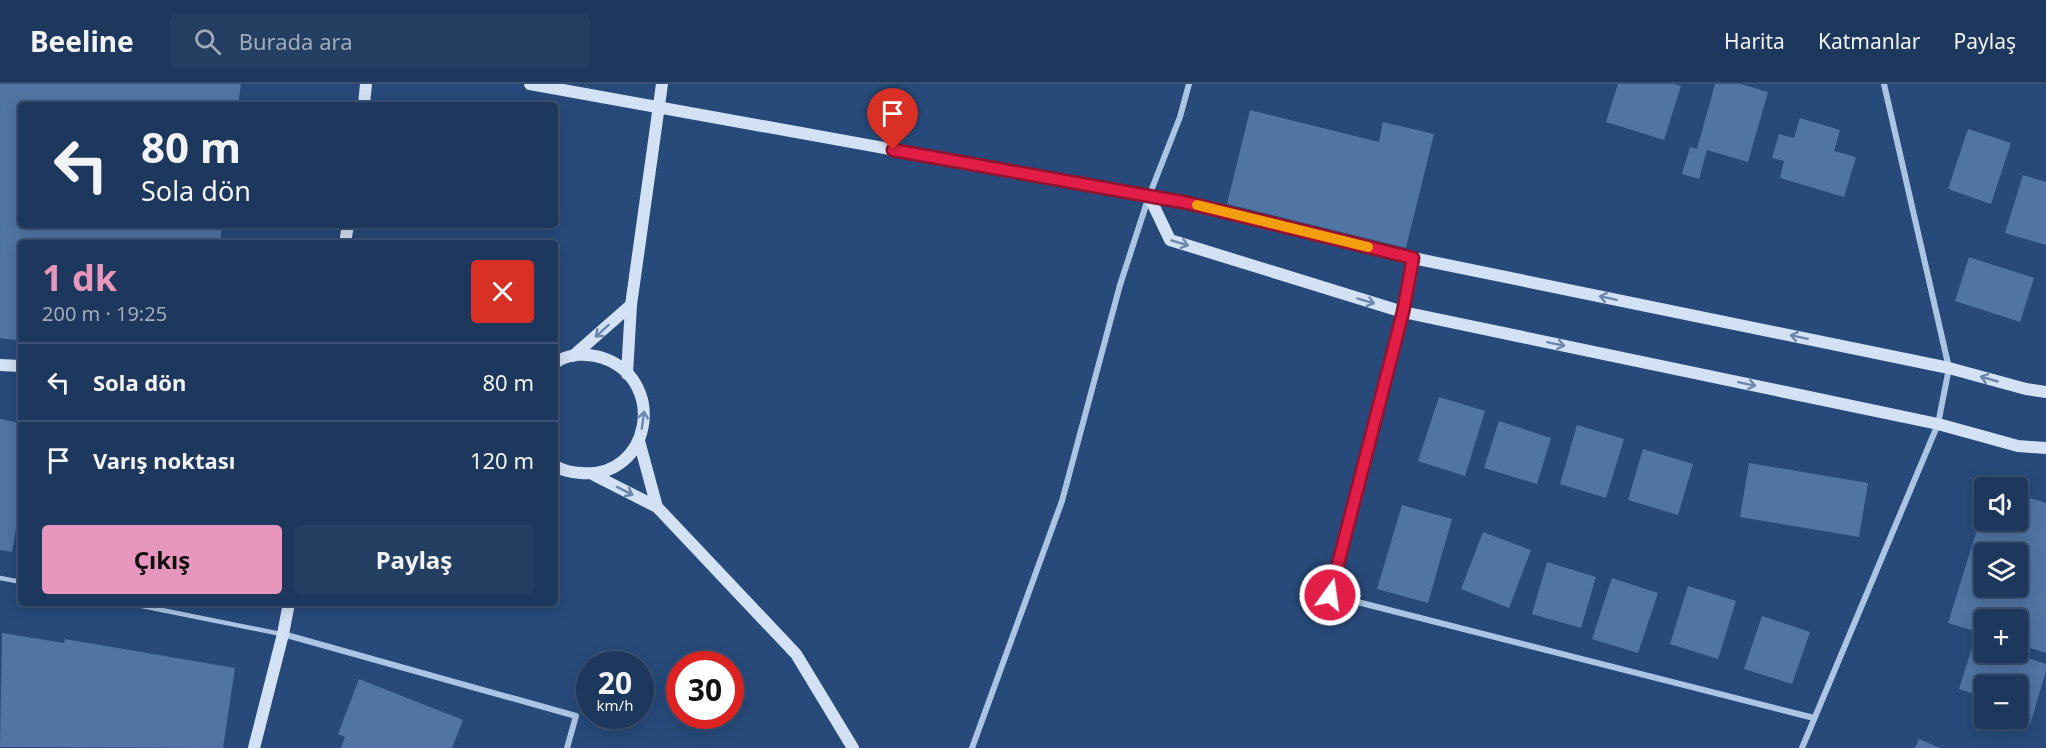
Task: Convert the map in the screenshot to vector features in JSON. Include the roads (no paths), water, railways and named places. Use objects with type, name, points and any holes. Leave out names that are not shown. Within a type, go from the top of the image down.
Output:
[{"type":"main road","points":[[364,102],[366,84]]},
{"type":"main road","points":[[530,84],[1188,203],[1413,258],[1949,368],[2026,389],[2046,392]]},
{"type":"main road","points":[[627,374],[631,305],[662,84]]},
{"type":"main road","points":[[1149,196],[1170,240],[1403,312],[1938,424],[2018,446],[2046,448]]},
{"type":"main road","points":[[572,357],[631,305]]},
{"type":"main road","points":[[558,360],[561,358],[590,354],[618,364],[638,385],[646,413],[639,441],[621,464],[594,475]]},
{"type":"main road","points":[[0,365],[18,366]]},
{"type":"main road","points":[[639,441],[657,507]]},
{"type":"main road","points":[[558,468],[565,472],[594,475],[657,507],[796,654],[850,746]]},
{"type":"main road","points":[[254,748],[288,606]]},
{"type":"street","points":[[972,748],[1062,501],[1120,285],[1149,196],[1179,117],[1188,84]]},
{"type":"street","points":[[1802,748],[1938,424],[1949,368],[1884,84]]},
{"type":"street","points":[[1413,258],[1403,312],[1330,595],[1814,718]]},
{"type":"street","points":[[283,634],[576,716],[567,748]]},
{"type":"lane","points":[[0,578],[18,581]]},
{"type":"lane","points":[[142,606],[283,634]]}]
